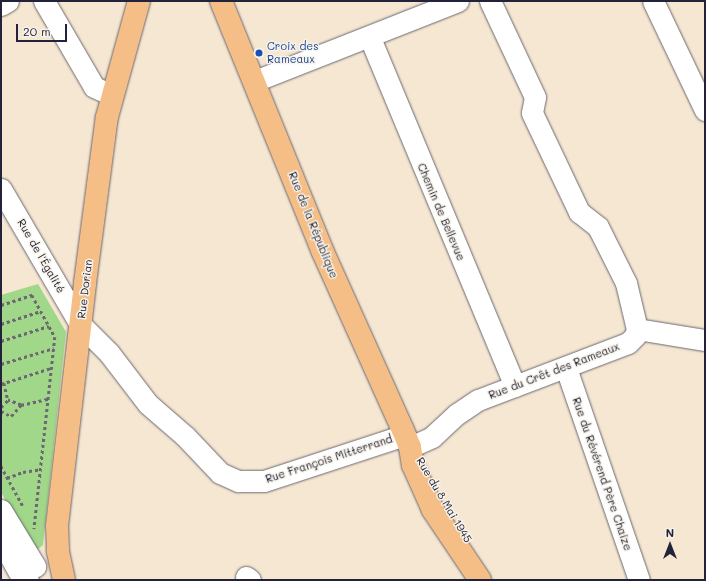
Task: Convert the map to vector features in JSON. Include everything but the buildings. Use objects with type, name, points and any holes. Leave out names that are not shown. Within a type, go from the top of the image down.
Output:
[{"type":"main road","name":"Rue Dorian","points":[[64,580],[58,551],[57,526],[80,324],[112,95],[140,1]]},
{"type":"main road","name":"Rue de la République","points":[[221,1],[256,81],[322,250],[408,441]]},
{"type":"main road","name":"Rue du 8 Mai 1945","points":[[408,441],[413,465],[433,510],[480,580]]},
{"type":"main road","name":"Rue du 8 Mai 1945","points":[[408,441],[423,461],[446,506],[496,580]]},
{"type":"street","points":[[1,5],[8,1]]},
{"type":"street","points":[[44,1],[94,87],[112,95]]},
{"type":"street","points":[[256,81],[370,38],[458,1]]},
{"type":"street","points":[[490,1],[535,97],[532,113],[579,212],[598,227],[626,283],[637,329],[705,340]]},
{"type":"street","points":[[653,1],[705,110]]},
{"type":"street","name":"Chemin de Bellevue","points":[[370,38],[514,386]]},
{"type":"street","name":"Rue de l'Égalité","points":[[1,189],[80,324]]},
{"type":"street","name":"Rue François Mitterrand","points":[[80,324],[110,353],[148,404],[182,432],[220,473],[238,481],[264,481],[408,441]]},
{"type":"street","name":"Rue du Crêt des Rameaux","points":[[408,441],[432,437],[457,414],[478,400],[566,368],[628,343],[635,336],[637,329]]},
{"type":"street","name":"Rue du Révérend Père Chaize","points":[[566,368],[639,580]]},
{"type":"street","points":[[1,510],[32,573]]},
{"type":"street","points":[[1,540],[19,572],[32,573]]},
{"type":"path","points":[[1,305],[32,295],[55,337],[34,532]]},
{"type":"path","points":[[1,324],[41,311]]},
{"type":"path","points":[[1,341],[49,326]]},
{"type":"path","points":[[1,364],[54,348]]},
{"type":"path","points":[[20,406],[8,400],[2,384],[51,368]]},
{"type":"path","points":[[1,411],[11,416],[20,406],[48,399]]},
{"type":"path","points":[[1,407],[8,400]]},
{"type":"path","points":[[1,466],[24,509]]},
{"type":"path","points":[[8,478],[23,472],[41,469]]},
{"type":"path","points":[[31,522],[34,528]]},
{"type":"green space","points":[[38,284],[66,332],[43,545],[37,550],[27,540],[1,492],[1,295]]},
{"type":"place","name":"Croix des Rameaux","points":[[259,53]]}]
